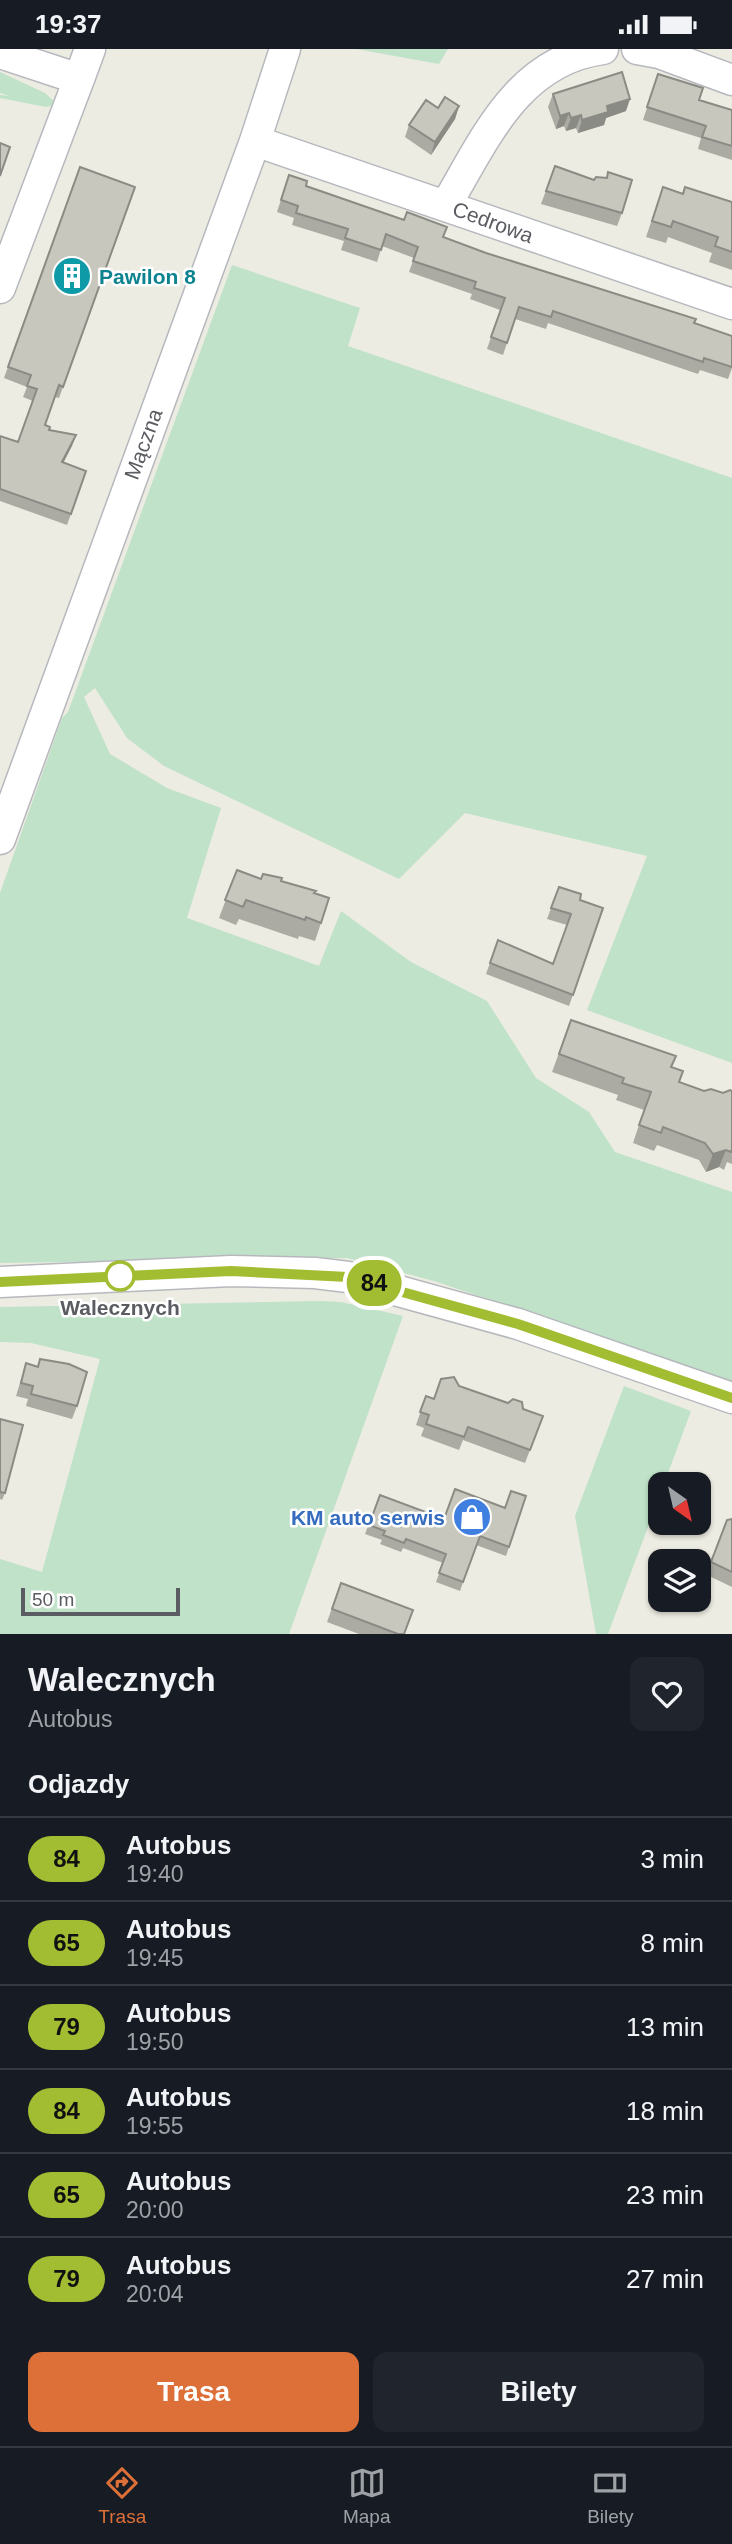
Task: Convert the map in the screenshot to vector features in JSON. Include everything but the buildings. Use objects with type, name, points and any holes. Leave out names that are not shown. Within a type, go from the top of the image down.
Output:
[{"type":"street","points":[[0,288],[90,49]]},
{"type":"street","name":"Mączna","points":[[0,839],[255,141],[285,49]]},
{"type":"street","points":[[446,205],[494,123],[514,95],[534,77],[558,62],[586,51],[603,49]]},
{"type":"street","points":[[637,49],[682,54],[732,80]]},
{"type":"street","points":[[0,53],[79,79]]},
{"type":"street","name":"Cedrowa","points":[[255,141],[732,304]]},
{"type":"street","points":[[0,1282],[231,1271],[348,1277],[518,1324],[732,1398]]},
{"type":"green space","points":[[356,49],[448,49],[439,64]]},
{"type":"green space","points":[[0,72],[45,93],[57,104],[46,107],[0,98],[0,95],[10,96],[0,93]]},
{"type":"green space","points":[[232,265],[360,308],[348,346],[732,478],[732,1063],[587,1010],[647,856],[465,813],[399,879],[164,766],[127,738],[95,688],[84,697],[110,754],[167,788],[221,808],[187,918],[319,966],[341,911],[411,962],[487,1001],[536,1078],[589,1112],[615,1152],[732,1192],[732,1381],[434,1281],[347,1258],[0,1263],[0,893],[62,718],[68,712]]},
{"type":"green space","points":[[341,1302],[403,1316],[289,1634],[0,1634],[0,1559],[42,1572],[100,1359],[31,1343],[0,1342],[0,1307]]},
{"type":"green space","points":[[624,1386],[691,1411],[668,1472],[648,1472],[648,1527],[608,1634],[596,1634],[575,1516]]},
{"type":"bus line","name":"84","points":[[0,1282],[231,1271],[277,1271],[348,1277],[518,1324],[732,1398]]},
{"type":"place","name":"Pawilon 8","points":[[72,276]]},
{"type":"place","name":"Walecznych","points":[[120,1276]]},
{"type":"place","name":"KM auto serwis","points":[[472,1517]]}]
